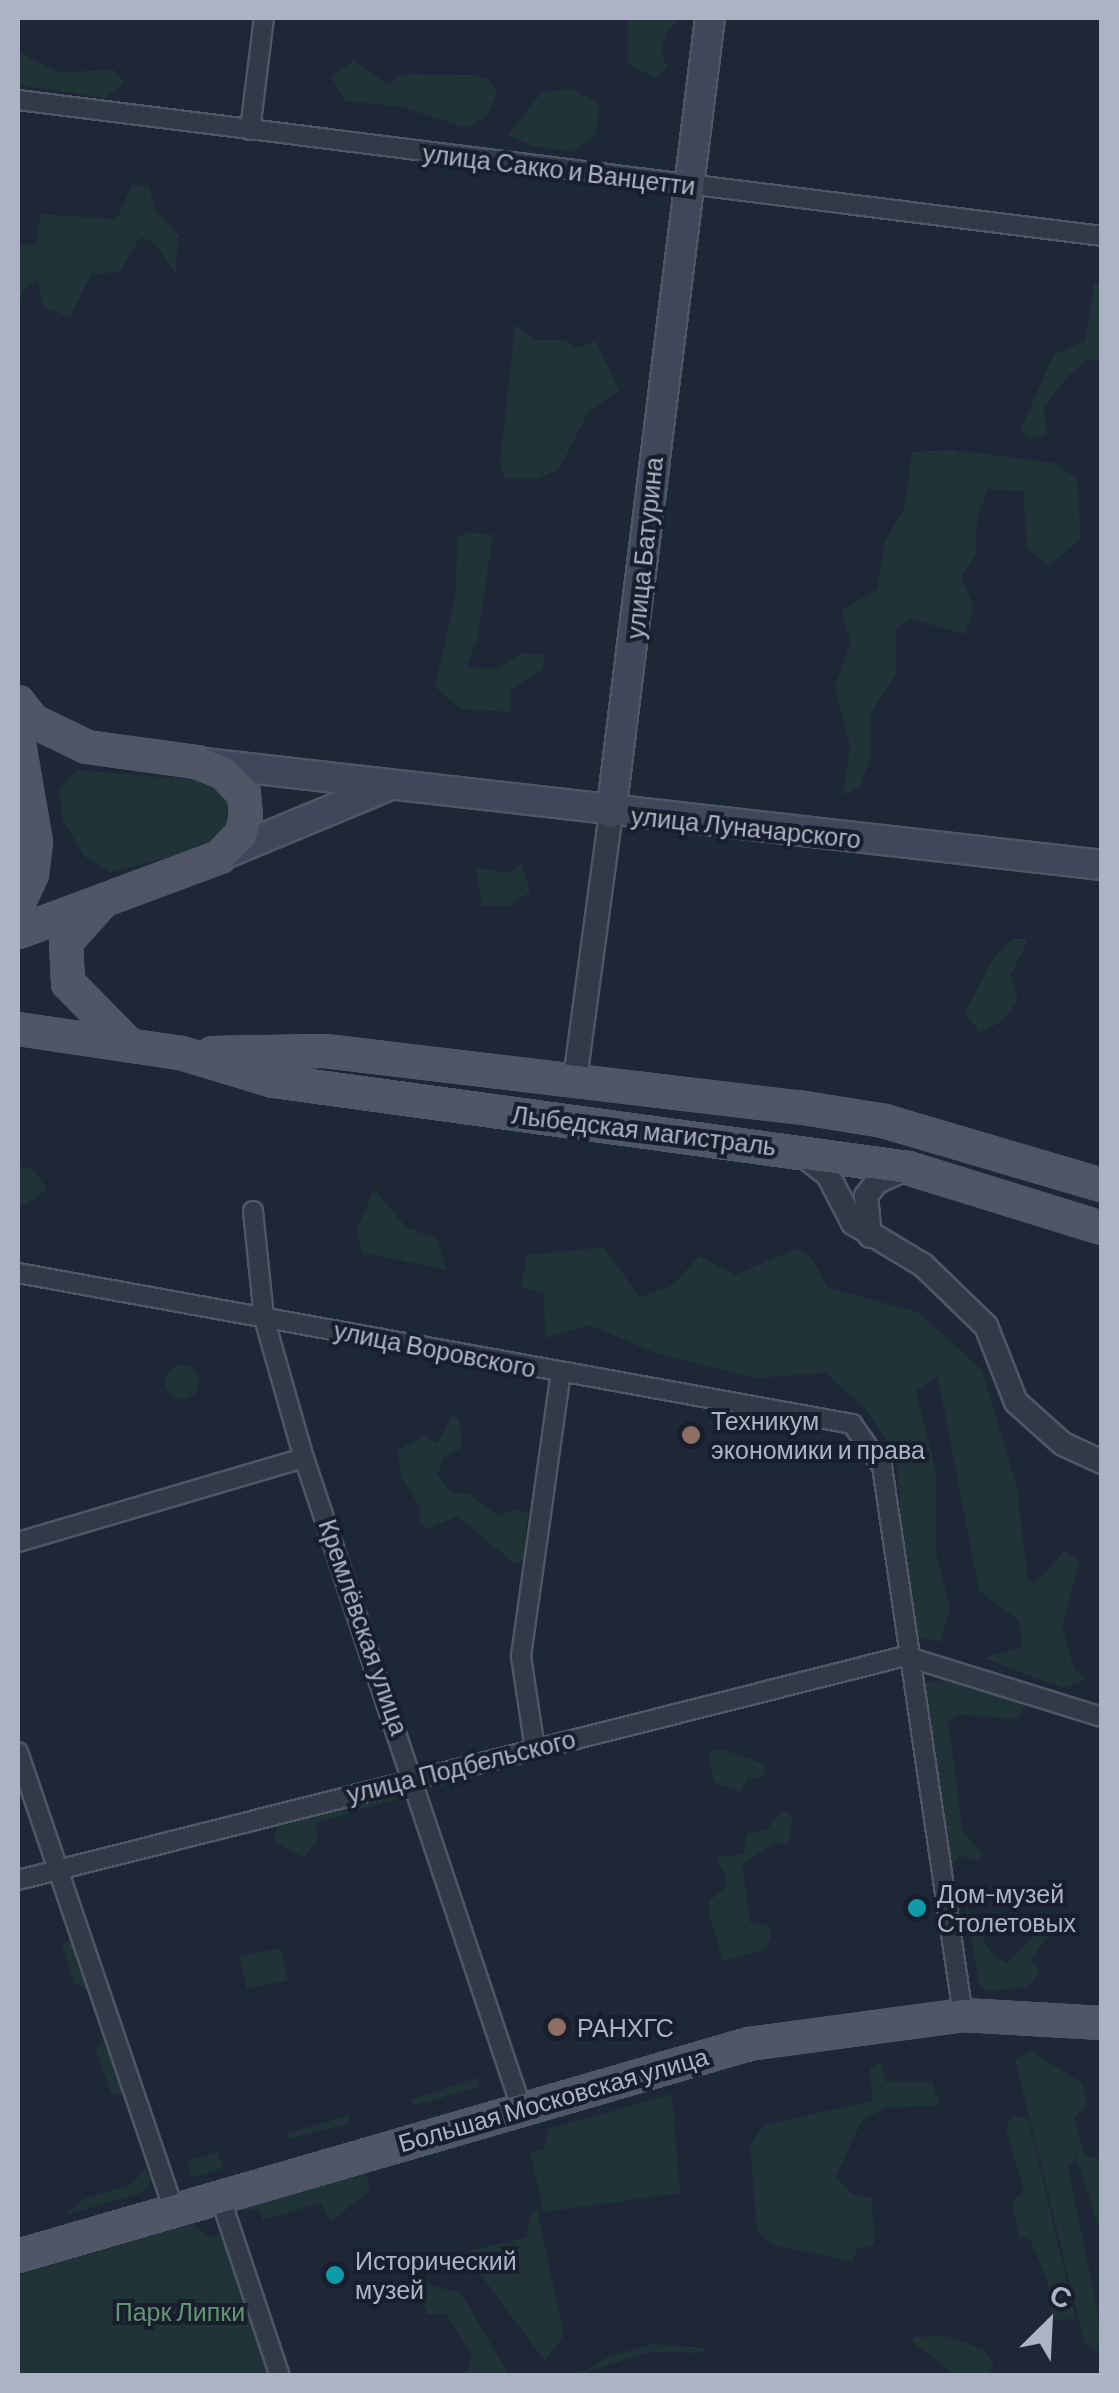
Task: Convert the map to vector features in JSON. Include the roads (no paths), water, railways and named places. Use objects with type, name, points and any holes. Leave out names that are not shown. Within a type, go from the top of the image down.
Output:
[{"type":"main road","name":"улица Батурина","points":[[611,813],[710,18]]},
{"type":"main road","name":"улица Луначарского","points":[[18,702],[33,720],[87,747],[611,813],[1102,864]]},
{"type":"main road","points":[[18,738],[36,842],[32,874],[18,904]]},
{"type":"main road","points":[[197,762],[234,779],[244,794],[241,834],[220,856]]},
{"type":"main road","name":"улица Луначарского","points":[[18,932],[220,856],[392,785]]},
{"type":"main road","points":[[110,896],[78,922],[64,960],[84,1005],[128,1044]]},
{"type":"main road","name":"Лыбедская магистраль","points":[[18,1028],[181,1054],[274,1081],[793,1147],[908,1168],[1102,1228]]},
{"type":"main road","name":"Лыбедская магистраль","points":[[181,1054],[325,1051],[575,1078],[884,1122],[1102,1186]]},
{"type":"main road","name":"Большая Московская улица","points":[[18,2256],[749,2044],[962,2015],[1102,2023]]},
{"type":"street","points":[[250,130],[264,18]]},
{"type":"street","name":"улица Сакко и Ванцетти","points":[[18,100],[1102,236]]},
{"type":"street","name":"улица Батурина","points":[[575,1078],[611,813]]},
{"type":"street","points":[[793,1147],[828,1175],[853,1223],[923,1266],[986,1326],[1016,1402],[1063,1444],[1102,1462]]},
{"type":"street","points":[[870,1236],[866,1196],[877,1182],[908,1168]]},
{"type":"street","name":"Кремлёвская улица","points":[[253,1211],[264,1318],[304,1458],[414,1776],[521,2107]]},
{"type":"street","name":"улица Воровского","points":[[18,1273],[852,1424],[882,1466],[905,1656]]},
{"type":"street","points":[[535,1749],[521,1656],[561,1373]]},
{"type":"street","points":[[18,1542],[304,1458]]},
{"type":"street","points":[[962,2015],[905,1656],[1102,1716]]},
{"type":"street","name":"улица Подбельского","points":[[18,1880],[414,1776],[905,1656]]},
{"type":"street","points":[[18,1752],[174,2210]]},
{"type":"street","points":[[220,2197],[280,2376]]},
{"type":"place","name":"Техникум экономики и права","points":[[691,1435]]},
{"type":"place","name":"Дом-музей Столетовых","points":[[917,1908]]},
{"type":"place","name":"РАНХГС","points":[[557,2027]]},
{"type":"place","name":"Исторический музей","points":[[335,2275]]},
{"type":"park label","name":"Парк Липки","points":[[180,2311]]}]
